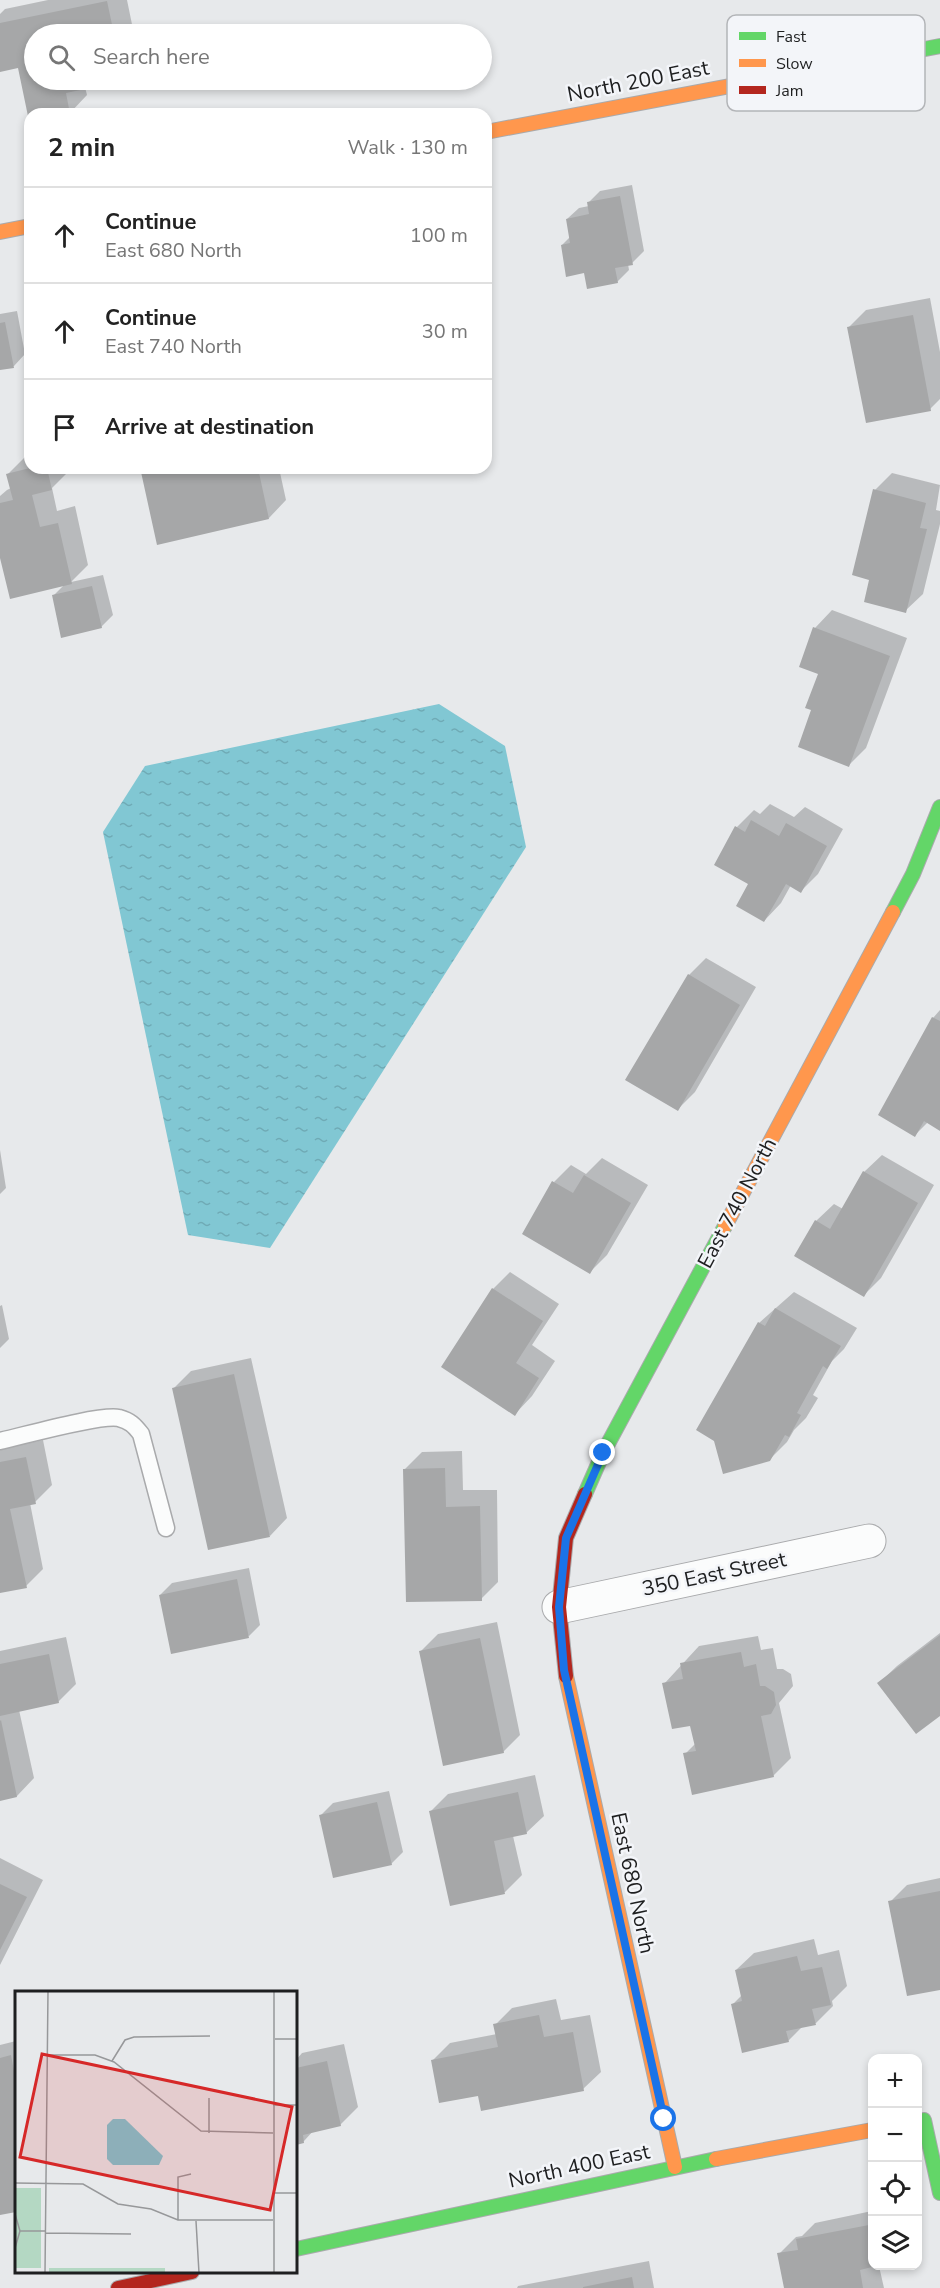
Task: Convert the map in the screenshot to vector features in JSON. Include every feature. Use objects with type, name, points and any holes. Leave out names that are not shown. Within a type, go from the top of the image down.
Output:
[{"type":"street","name":"North 200 East","points":[[925,51],[940,48]]},
{"type":"street","name":"North 200 East","points":[[492,131],[727,87]]},
{"type":"street","points":[[0,232],[24,227]]},
{"type":"street","name":"East 740 North","points":[[559,1607],[566,1538],[603,1453],[914,874],[940,807]]},
{"type":"street","name":"350 East Street","points":[[559,1607],[869,1541]]},
{"type":"street","name":"East 680 North","points":[[559,1607],[564,1670],[675,2167]]},
{"type":"street","points":[[922,2121],[940,2116]]},
{"type":"street","points":[[922,2125],[940,2193]]},
{"type":"street","name":"North 400 East","points":[[297,2249],[675,2167],[868,2131]]},
{"type":"street","points":[[118,2288],[151,2284],[186,2273]]},
{"type":"lane","points":[[0,1441],[116,1417],[131,1422],[141,1434],[166,1528]]},
{"type":"water","points":[[439,704],[505,746],[526,847],[270,1248],[188,1235],[103,832],[145,766]]},
{"type":"building","points":[[107,1],[112,24],[24,24],[24,90],[80,90],[66,93],[69,108],[26,108],[18,68],[0,72],[0,23]]},
{"type":"building","points":[[620,196],[633,265],[615,268],[618,283],[587,289],[584,273],[566,277],[561,245],[570,243],[566,219],[589,214],[587,202]]},
{"type":"building","points":[[913,315],[931,411],[866,423],[847,327]]},
{"type":"building","points":[[5,322],[14,368],[0,370],[0,323]]},
{"type":"building","points":[[24,470],[24,474],[48,474],[52,490],[32,495],[40,527],[58,523],[72,584],[10,599],[0,558],[0,503],[13,500],[6,474]]},
{"type":"building","points":[[141,474],[259,474],[269,519],[157,545]]},
{"type":"building","points":[[873,489],[926,503],[920,528],[927,529],[906,613],[864,602],[869,580],[852,575]]},
{"type":"building","points":[[92,586],[102,628],[61,638],[52,595]]},
{"type":"building","points":[[813,627],[890,656],[849,767],[798,747],[811,710],[805,708],[818,674],[799,667]]},
{"type":"building","points":[[751,820],[779,836],[786,823],[827,846],[801,893],[786,884],[764,922],[736,906],[748,884],[714,865],[735,826],[745,832]]},
{"type":"building","points":[[688,974],[740,1005],[678,1111],[625,1080]]},
{"type":"building","points":[[932,1017],[940,1021],[940,1131],[924,1121],[915,1137],[878,1115]]},
{"type":"building","points":[[863,1171],[918,1203],[864,1297],[794,1256],[815,1220],[830,1229]]},
{"type":"building","points":[[584,1175],[631,1203],[590,1274],[522,1234],[552,1181],[573,1193]]},
{"type":"building","points":[[492,1288],[543,1321],[516,1363],[539,1378],[515,1416],[441,1367]]},
{"type":"building","points":[[775,1308],[841,1346],[827,1369],[823,1366],[797,1413],[801,1415],[789,1437],[785,1435],[770,1461],[723,1474],[714,1441],[696,1430],[758,1322],[765,1326]]},
{"type":"building","points":[[234,1374],[270,1537],[208,1550],[172,1388]]},
{"type":"building","points":[[26,1457],[36,1504],[10,1509],[27,1588],[0,1593],[0,1462]]},
{"type":"building","points":[[445,1468],[446,1507],[480,1506],[482,1601],[406,1602],[403,1469]]},
{"type":"building","points":[[237,1579],[249,1638],[171,1654],[159,1595]]},
{"type":"building","points":[[940,1635],[940,1716],[916,1734],[877,1683]]},
{"type":"building","points":[[480,1638],[504,1753],[443,1766],[419,1651]]},
{"type":"building","points":[[741,1652],[744,1667],[756,1664],[760,1686],[765,1686],[774,1692],[776,1705],[771,1714],[761,1716],[774,1777],[692,1795],[683,1753],[696,1751],[690,1726],[672,1729],[662,1683],[683,1679],[680,1663]]},
{"type":"building","points":[[49,1654],[59,1703],[0,1716],[0,1664]]},
{"type":"building","points":[[0,1721],[17,1797],[0,1801]]},
{"type":"building","points":[[518,1792],[527,1834],[494,1841],[505,1894],[450,1906],[429,1811]]},
{"type":"building","points":[[377,1802],[392,1865],[333,1878],[319,1815]]},
{"type":"building","points":[[0,1884],[27,1897],[0,1950]]},
{"type":"building","points":[[940,1891],[940,1990],[907,1996],[888,1901]]},
{"type":"building","points":[[797,1956],[801,1971],[822,1967],[831,2005],[812,2009],[816,2025],[786,2031],[789,2042],[742,2053],[731,2004],[742,2001],[735,1970]]},
{"type":"building","points":[[539,2015],[544,2037],[573,2032],[584,2091],[481,2111],[478,2096],[439,2103],[431,2060],[498,2047],[493,2024]]},
{"type":"building","points":[[11,2055],[15,2077],[15,2212],[0,2215],[0,2058]]},
{"type":"building","points":[[327,2061],[341,2126],[303,2135],[304,2143],[297,2145],[297,2068]]},
{"type":"building","points":[[868,2225],[868,2268],[860,2270],[863,2288],[784,2288],[777,2253],[798,2250],[796,2239]]},
{"type":"building","points":[[632,2277],[634,2288],[583,2288],[583,2287]]},
{"type":"traffic: fast","points":[[925,49],[940,46]]},
{"type":"traffic: fast","points":[[893,912],[913,874],[940,807]]},
{"type":"traffic: fast","points":[[585,1494],[603,1453],[725,1226]]},
{"type":"traffic: fast","points":[[924,2120],[940,2193]]},
{"type":"traffic: fast","points":[[297,2249],[716,2159]]},
{"type":"traffic: slow","points":[[492,131],[727,87]]},
{"type":"traffic: slow","points":[[0,232],[24,227]]},
{"type":"traffic: slow","points":[[725,1226],[893,912]]},
{"type":"traffic: slow","points":[[566,1676],[675,2167]]},
{"type":"traffic: slow","points":[[716,2159],[868,2131]]},
{"type":"traffic: jam","points":[[566,1676],[559,1607],[566,1538],[585,1494]]},
{"type":"traffic: jam","points":[[118,2288],[187,2273]]},
{"type":"route","points":[[603,1453],[566,1538],[559,1607],[564,1670],[664,2119]]}]
